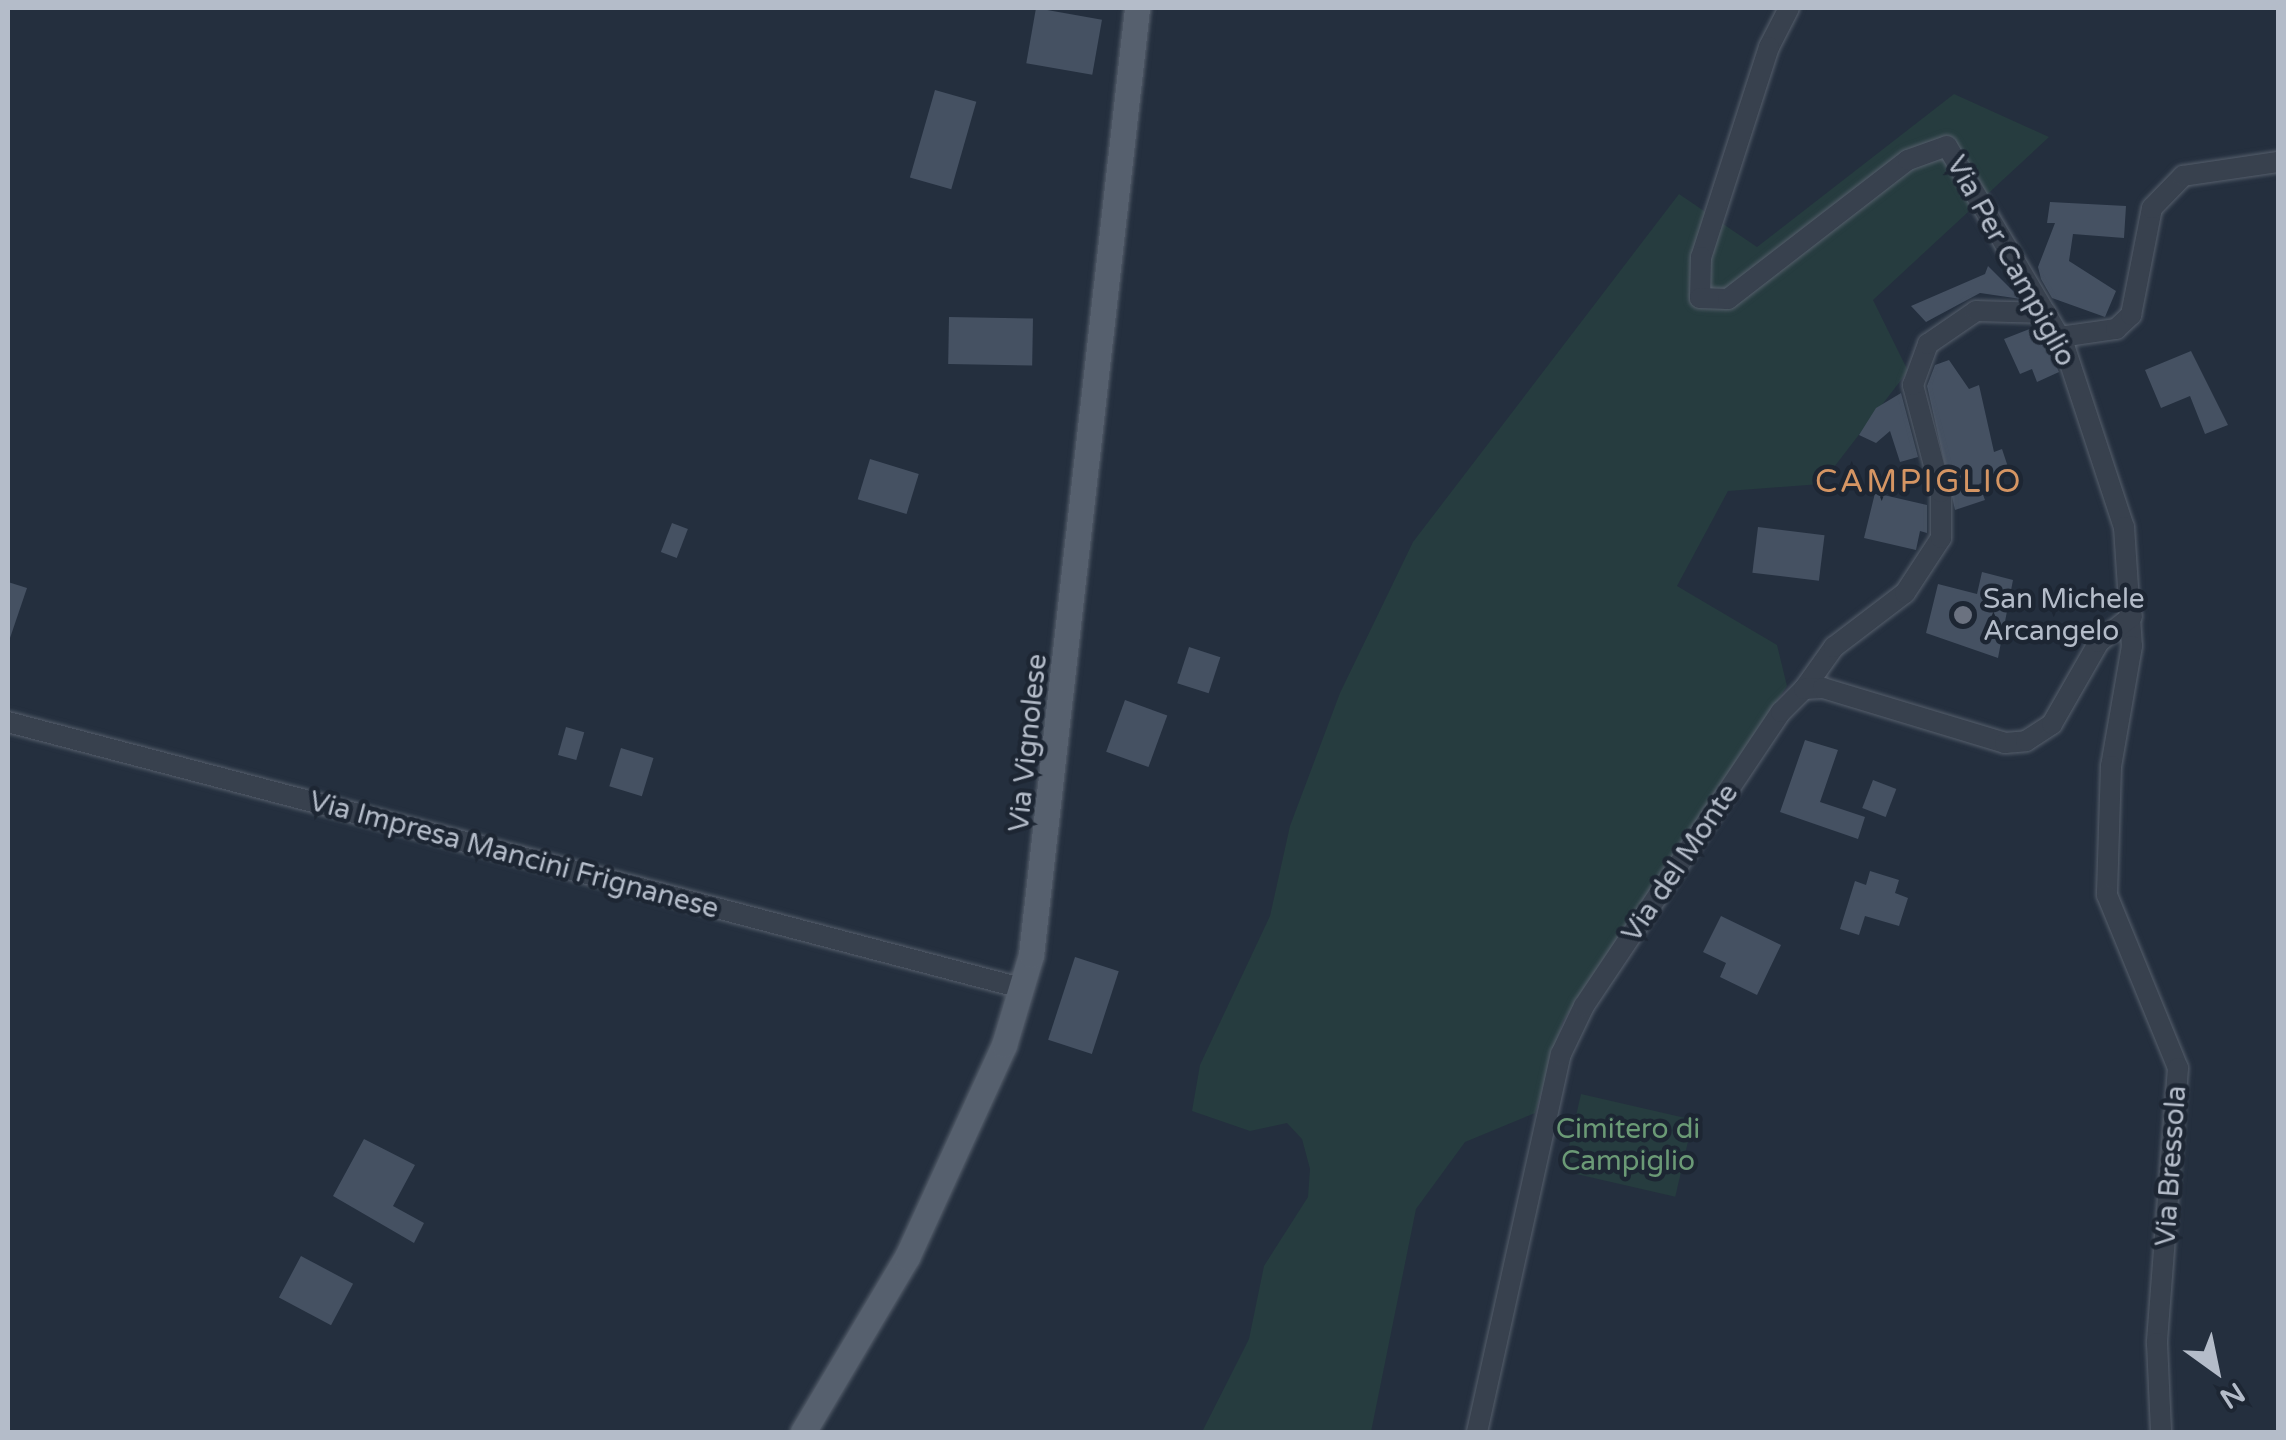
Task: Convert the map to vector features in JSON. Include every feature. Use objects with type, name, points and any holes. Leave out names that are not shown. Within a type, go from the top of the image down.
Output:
[{"type":"main road","name":"Via Vignolese","points":[[803,1432],[908,1256],[1021,988],[1044,877],[1137,8]]},
{"type":"street","name":"Via Per Campiglio","points":[[1789,8],[1769,46],[1701,257],[1700,298],[1728,299],[1936,145],[1955,153],[2060,337],[2124,527],[2132,616]]},
{"type":"street","points":[[2060,337],[2116,329],[2131,315],[2152,208],[2183,176],[2278,162]]},
{"type":"street","name":"Via del Monte","points":[[1477,1432],[1561,1054],[1750,757],[1844,637],[1904,593],[1941,538],[1941,492],[1913,385],[1928,344],[1976,311],[2046,313]]},
{"type":"street","points":[[1804,689],[1858,693],[1961,731],[2026,741],[2052,724],[2110,630],[2132,616]]},
{"type":"street","name":"Via Bressola","points":[[2132,616],[2111,766],[2106,894],[2178,1068],[2157,1344],[2161,1432]]},
{"type":"street","name":"Via Impresa Mancini Frignanese","points":[[8,722],[1021,988]]},
{"type":"green space","points":[[1954,94],[2049,137],[1873,300],[1908,371],[1821,484],[1728,491],[1677,586],[1777,645],[1787,686],[1563,1021],[1535,1113],[1465,1142],[1416,1209],[1371,1432],[1202,1432],[1249,1339],[1264,1266],[1308,1197],[1310,1169],[1302,1139],[1287,1123],[1250,1131],[1192,1111],[1200,1065],[1270,916],[1290,826],[1340,693],[1413,542],[1679,194],[1757,247]]},
{"type":"green space","name":"Cimitero di Campiglio","points":[[1581,1094],[1693,1120],[1675,1197],[1563,1171]]},
{"type":"building","points":[[1036,8],[1102,20],[1092,75],[1026,63]]},
{"type":"building","points":[[935,90],[976,102],[951,189],[910,177]]},
{"type":"building","points":[[2050,202],[2126,206],[2124,238],[2073,234],[2069,261],[2116,291],[2105,317],[2052,298],[2041,279],[2038,267],[2055,223],[2047,223]]},
{"type":"building","points":[[1988,266],[2021,299],[1980,293],[1926,322],[1911,306],[1985,274]]},
{"type":"building","points":[[949,317],[1033,318],[1032,365],[948,364]]},
{"type":"building","points":[[2037,326],[2059,372],[2037,382],[2032,369],[2020,374],[2004,339]]},
{"type":"building","points":[[2191,351],[2228,425],[2205,434],[2190,396],[2161,408],[2145,370]]},
{"type":"building","points":[[1949,360],[1969,389],[1979,385],[1994,452],[2002,449],[2010,473],[1979,484],[1985,500],[1955,510],[1927,386],[1935,365]]},
{"type":"building","points":[[1901,393],[1918,457],[1900,462],[1890,431],[1876,443],[1859,435],[1876,408]]},
{"type":"building","points":[[870,459],[919,474],[906,514],[858,499]]},
{"type":"building","points":[[1875,493],[1927,505],[1927,533],[1920,531],[1916,550],[1864,538]]},
{"type":"building","points":[[672,523],[688,529],[677,558],[661,552]]},
{"type":"building","points":[[1758,527],[1825,535],[1819,581],[1752,573]]},
{"type":"building","points":[[1982,572],[2013,580],[1998,658],[1926,633],[1938,584],[1977,594]]},
{"type":"building","points":[[8,582],[27,588],[10,638],[8,638]]},
{"type":"building","points":[[1189,647],[1220,657],[1209,693],[1177,683]]},
{"type":"building","points":[[1125,700],[1167,715],[1148,767],[1106,752]]},
{"type":"building","points":[[566,727],[584,732],[576,760],[558,755]]},
{"type":"building","points":[[1805,740],[1838,750],[1820,802],[1865,817],[1858,839],[1780,812]]},
{"type":"building","points":[[621,748],[654,758],[642,796],[609,786]]},
{"type":"building","points":[[1873,780],[1896,789],[1886,817],[1862,808]]},
{"type":"building","points":[[1870,871],[1899,880],[1895,893],[1908,898],[1899,926],[1865,916],[1859,935],[1840,929],[1855,881],[1866,885]]},
{"type":"building","points":[[1721,916],[1781,945],[1757,995],[1720,977],[1726,963],[1703,952]]},
{"type":"building","points":[[1075,957],[1119,971],[1092,1054],[1048,1040]]},
{"type":"building","points":[[364,1139],[415,1165],[393,1206],[424,1223],[414,1243],[333,1196]]},
{"type":"building","points":[[301,1256],[353,1284],[331,1325],[279,1297]]},
{"type":"place","name":"San Michele Arcangelo","points":[[1963,615]]},
{"type":"district","name":"CAMPIGLIO","points":[[1919,482]]}]
